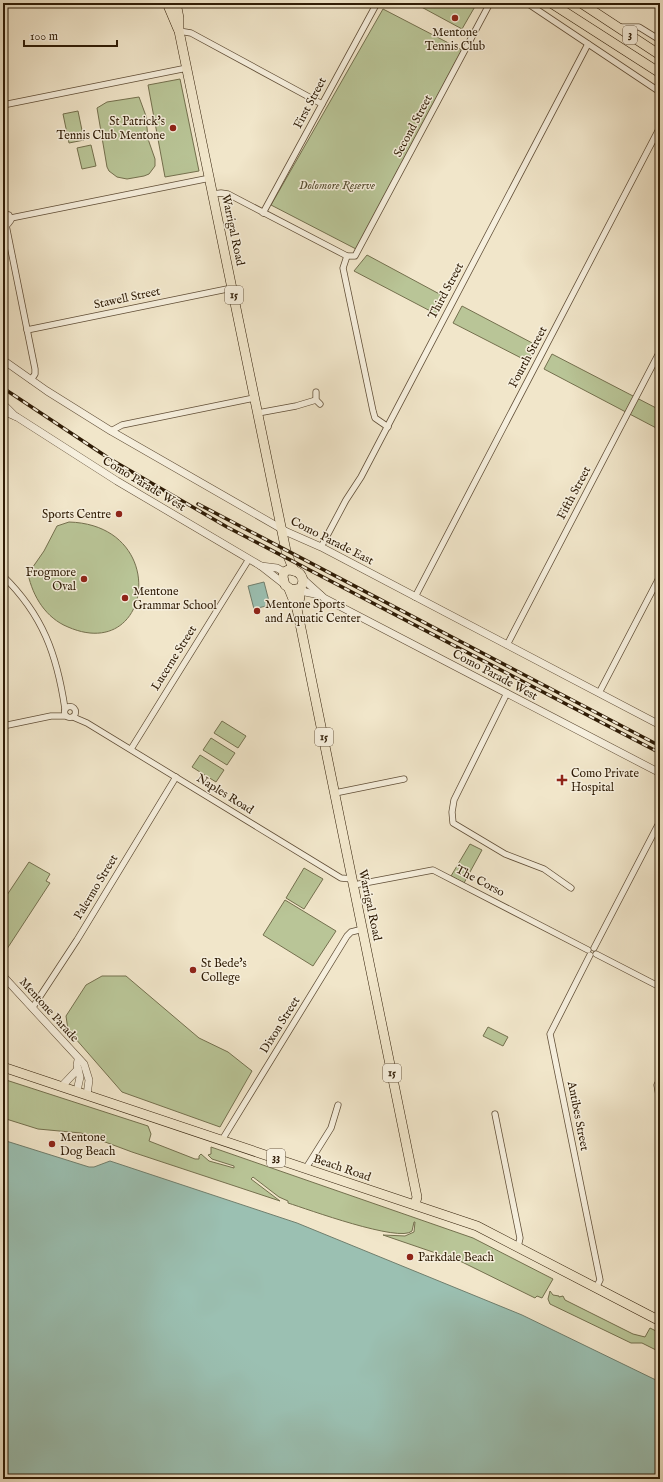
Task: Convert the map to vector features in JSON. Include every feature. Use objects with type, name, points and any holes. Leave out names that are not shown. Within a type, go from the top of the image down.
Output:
[{"type":"main road","name":"Warrigal Road","points":[[167,3],[179,31]]},
{"type":"main road","name":"3","points":[[551,3],[660,73]]},
{"type":"main road","name":"3","points":[[581,3],[660,55]]},
{"type":"main road","name":"Warrigal Road","points":[[177,5],[179,31],[286,551],[284,562],[288,571]]},
{"type":"main road","points":[[592,29],[601,16]]},
{"type":"main road","points":[[287,586],[301,585],[298,572],[288,571]]},
{"type":"main road","name":"15","points":[[287,586],[283,577],[288,571]]},
{"type":"main road","name":"Warrigal Road","points":[[298,609],[301,585]]},
{"type":"main road","name":"Warrigal Road","points":[[287,586],[298,609],[417,1197],[415,1205]]},
{"type":"main road","name":"Beach Road","points":[[3,1067],[477,1226],[660,1321]]},
{"type":"street","name":"First Street","points":[[263,213],[377,3]]},
{"type":"street","name":"Second Street","points":[[347,256],[354,257],[364,243],[490,3]]},
{"type":"street","points":[[527,3],[660,92]]},
{"type":"street","points":[[617,27],[638,26],[660,40]]},
{"type":"street","points":[[179,31],[191,33],[322,104]]},
{"type":"street","name":"Third Street","points":[[321,547],[388,427],[588,44]]},
{"type":"street","points":[[3,105],[187,68]]},
{"type":"street","name":"Fourth Street","points":[[415,597],[660,127]]},
{"type":"street","points":[[10,218],[210,178]]},
{"type":"street","points":[[213,194],[225,193],[347,256],[343,268],[373,411],[375,418],[388,427]]},
{"type":"street","points":[[3,213],[7,214],[10,218]]},
{"type":"street","points":[[10,218],[9,223],[4,225],[35,369],[35,374],[31,380]]},
{"type":"street","name":"Stawell Street","points":[[27,330],[232,288]]},
{"type":"street","name":"Fifth Street","points":[[507,645],[660,351]]},
{"type":"street","name":"Como Parade East","points":[[3,360],[31,380],[111,431],[281,528],[321,547],[660,725]]},
{"type":"street","points":[[258,413],[318,402],[316,392]]},
{"type":"street","points":[[111,431],[122,424],[254,398]]},
{"type":"street","name":"Como Parade West","points":[[3,404],[17,417]]},
{"type":"street","name":"Como Parade West","points":[[3,411],[17,417],[118,481],[261,566],[287,586]]},
{"type":"street","name":"Lucerne Street","points":[[131,749],[249,559]]},
{"type":"street","name":"Como Parade West","points":[[261,566],[288,571]]},
{"type":"street","name":"Naples Road","points":[[3,576],[23,597],[37,618],[51,644],[66,710],[73,717],[87,723],[131,749],[341,878],[353,882]]},
{"type":"street","points":[[599,693],[660,576]]},
{"type":"street","name":"Como Parade West","points":[[301,585],[660,773]]},
{"type":"street","points":[[507,693],[454,800],[452,812],[453,824],[505,854],[544,869],[571,888]]},
{"type":"street","points":[[3,726],[50,716],[66,710]]},
{"type":"street","name":"Naples Road","points":[[66,710],[76,711],[87,723]]},
{"type":"street","points":[[73,717],[76,711]]},
{"type":"street","name":"Palermo Street","points":[[33,1007],[77,940],[176,777]]},
{"type":"street","points":[[335,793],[404,779]]},
{"type":"street","name":"Antibes Street","points":[[596,1288],[600,1280],[550,1034],[660,821]]},
{"type":"street","name":"The Corso","points":[[353,882],[433,870],[660,987]]},
{"type":"street","name":"Dixon Street","points":[[222,1140],[347,936],[351,932],[363,929]]},
{"type":"street","name":"Mentone Parade","points":[[3,976],[33,1007],[78,1060],[84,1064],[89,1086],[87,1095]]},
{"type":"street","name":"Mentone Parade","points":[[77,1091],[80,1077],[78,1060]]},
{"type":"street","points":[[62,1086],[78,1069]]},
{"type":"street","points":[[660,1079],[657,1085],[660,1102]]},
{"type":"street","points":[[306,1168],[332,1128],[338,1105]]},
{"type":"street","points":[[495,1114],[520,1238],[518,1247]]},
{"type":"green space","name":"Mentone Tennis Club","points":[[414,3],[477,3],[462,29]]},
{"type":"green space","name":"Dolomore Reserve","points":[[383,9],[462,50],[356,249],[271,205]]},
{"type":"green space","name":"St Patrick's Tennis Club Mentone","points":[[180,79],[199,171],[165,177],[148,85]]},
{"type":"green space","points":[[139,97],[146,116],[148,139],[155,159],[155,166],[149,174],[144,176],[127,179],[117,177],[109,171],[107,167],[97,108],[107,102]]},
{"type":"green space","points":[[78,111],[84,140],[69,143],[63,114]]},
{"type":"green space","points":[[91,145],[96,166],[82,169],[77,148]]},
{"type":"green space","points":[[367,255],[445,297],[436,314],[354,271]]},
{"type":"green space","points":[[462,306],[536,345],[527,361],[453,323]]},
{"type":"green space","points":[[552,354],[660,410],[660,430],[544,369]]},
{"type":"green space","name":"Frogmore Oval","points":[[69,522],[102,529],[124,545],[136,566],[139,590],[133,611],[118,627],[97,633],[68,627],[53,618],[47,612],[33,591],[28,574],[44,551],[57,526]]},
{"type":"green space","points":[[222,721],[246,736],[238,748],[214,733]]},
{"type":"green space","points":[[211,738],[235,753],[227,765],[203,750]]},
{"type":"green space","points":[[200,755],[224,770],[216,782],[192,767]]},
{"type":"green space","points":[[470,844],[482,850],[464,883],[451,876]]},
{"type":"green space","points":[[29,862],[50,874],[46,881],[50,883],[3,955],[3,901]]},
{"type":"green space","points":[[304,868],[323,879],[304,909],[286,898]]},
{"type":"green space","points":[[285,900],[336,931],[313,966],[263,935]]},
{"type":"green space","points":[[102,976],[126,976],[199,1038],[228,1052],[252,1071],[220,1127],[122,1092],[68,1030],[66,1016],[86,985]]},
{"type":"green space","points":[[488,1027],[508,1037],[503,1046],[483,1036]]},
{"type":"green space","points":[[3,1079],[148,1126],[151,1134],[149,1141],[195,1159],[199,1159],[201,1154],[209,1161],[234,1168],[234,1166],[212,1159],[208,1155],[211,1154],[211,1147],[473,1238],[553,1279],[542,1298],[537,1296],[535,1298],[462,1262],[383,1235],[405,1236],[414,1232],[415,1222],[412,1231],[404,1233],[390,1233],[353,1224],[288,1203],[288,1201],[279,1197],[253,1177],[251,1179],[280,1201],[132,1152],[81,1133],[38,1129],[3,1118]]},
{"type":"green space","points":[[550,1291],[553,1295],[559,1297],[563,1296],[565,1300],[633,1334],[645,1337],[650,1328],[660,1333],[660,1352],[642,1343],[631,1343],[550,1304],[548,1299]]},
{"type":"shaded area","points":[[264,582],[270,605],[254,609],[248,586]]},
{"type":"shaded area","points":[[3,1140],[89,1167],[94,1167],[110,1161],[297,1223],[522,1315],[660,1382],[660,1479],[3,1479]]},
{"type":"railway","points":[[3,388],[110,459],[227,527],[660,753]]},
{"type":"railway","points":[[198,504],[660,746]]},
{"type":"place","name":"Mentone Tennis Club","points":[[455,18]]},
{"type":"place","name":"St Patrick's Tennis Club Mentone","points":[[173,128]]},
{"type":"place","name":"Sports Centre","points":[[119,514]]},
{"type":"place","name":"Frogmore Oval","points":[[84,579]]},
{"type":"place","name":"Mentone Grammar School","points":[[125,598]]},
{"type":"place","name":"Mentone Sports and Aquatic Center","points":[[257,611]]},
{"type":"place","name":"Como Private Hospital","points":[[562,780]]},
{"type":"place","name":"St Bede's College","points":[[193,970]]},
{"type":"place","name":"Mentone Dog Beach","points":[[52,1144]]},
{"type":"place","name":"Parkdale Beach","points":[[410,1257]]}]
